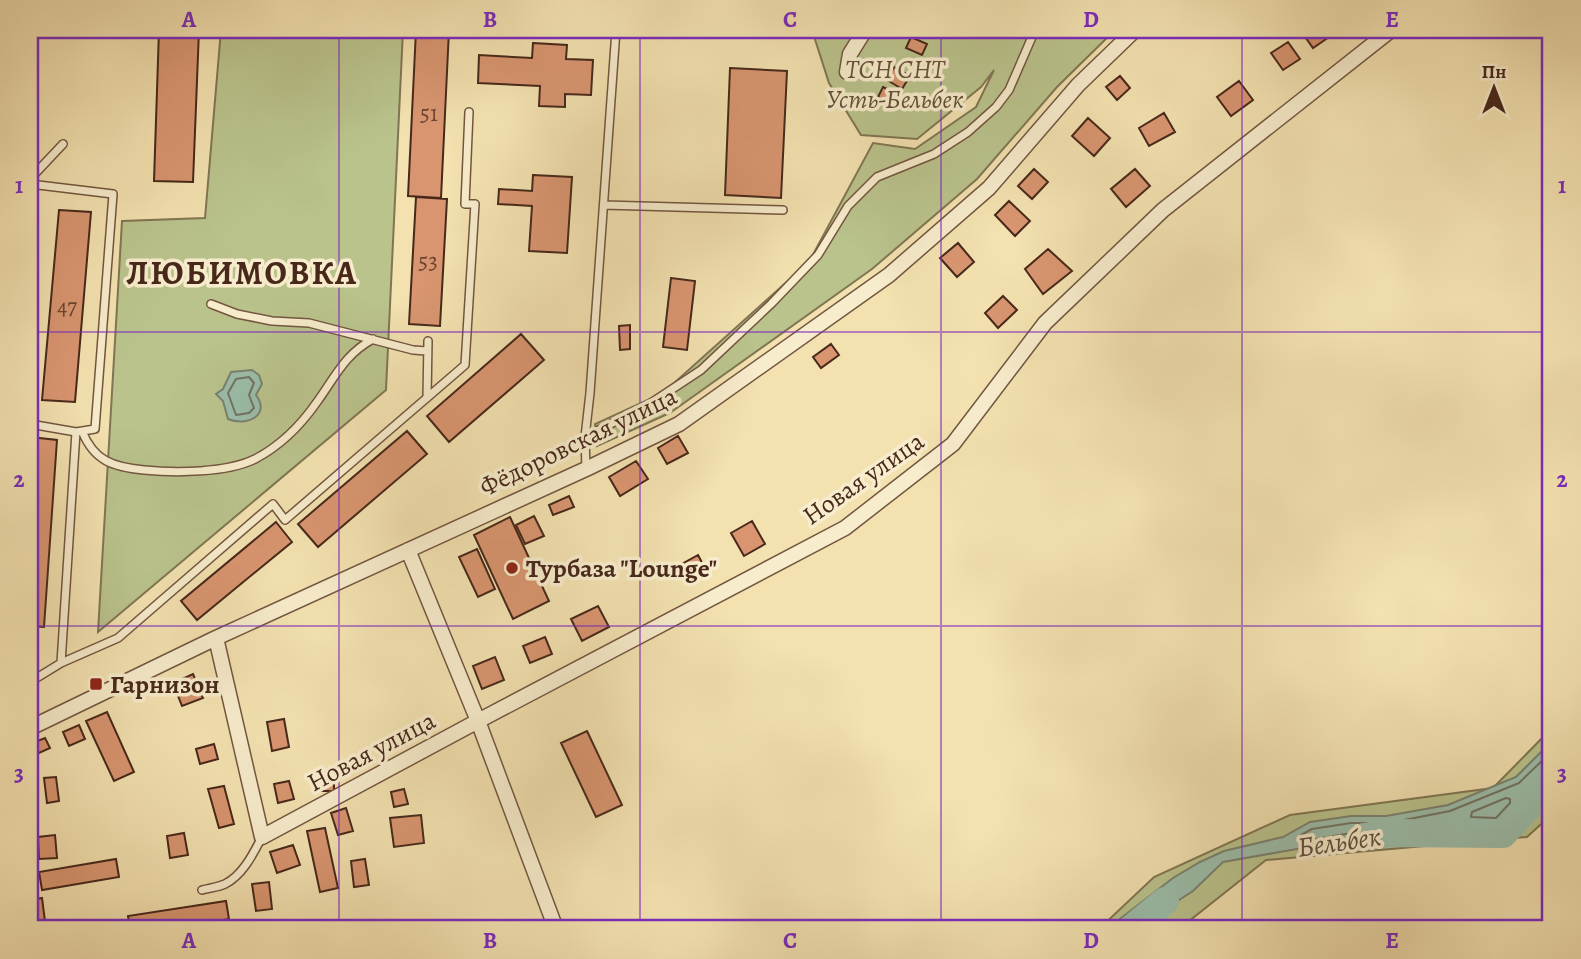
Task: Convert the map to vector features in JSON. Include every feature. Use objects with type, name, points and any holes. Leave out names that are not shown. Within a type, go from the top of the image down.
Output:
[{"type":"street","points":[[847,72],[850,54],[865,30]]},
{"type":"street","name":"Фёдоровская улица","points":[[30,728],[216,638],[586,469],[678,424],[889,275],[989,188],[1078,85],[1135,30]]},
{"type":"street","name":"Новая улица","points":[[262,837],[845,528],[953,444],[1045,323],[1163,210],[1391,30]]},
{"type":"street","points":[[408,550],[478,721],[556,929]]},
{"type":"street","points":[[216,638],[262,837]]},
{"type":"lane","points":[[586,469],[585,437],[616,30]]},
{"type":"lane","points":[[585,437],[648,405],[701,370],[818,255],[848,206],[877,177],[934,154],[968,132],[996,107],[1009,90],[1035,30]]},
{"type":"lane","points":[[30,682],[61,663],[118,638],[273,504],[285,520],[465,365],[475,204],[465,204],[469,112]]},
{"type":"lane","points":[[30,181],[63,144]]},
{"type":"lane","points":[[30,181],[113,194],[95,429],[79,431],[30,424]]},
{"type":"lane","points":[[604,205],[783,210]]},
{"type":"lane","points":[[211,304],[237,314],[272,321],[309,323],[413,350],[428,351]]},
{"type":"lane","points":[[79,431],[89,449],[123,468],[158,471],[219,469],[254,460],[301,424],[349,355],[373,339]]},
{"type":"lane","points":[[427,398],[428,341]]},
{"type":"lane","points":[[61,663],[79,431]]},
{"type":"lane","points":[[202,890],[225,884],[238,873],[262,837]]},
{"type":"lane","points":[[1543,929],[1551,924]]},
{"type":"green space","points":[[221,30],[403,30],[386,390],[98,632],[122,221],[205,218]]},
{"type":"green space","name":"ТСН СНТ Усть-Бельбек","points":[[812,30],[1115,30],[1057,87],[977,179],[872,269],[670,413],[597,446],[595,424],[663,393],[809,262],[873,143],[915,149],[976,107],[994,70],[981,87],[917,139],[861,135],[829,83]]},
{"type":"green space","points":[[1551,729],[1551,815],[1527,837],[1266,860],[1179,929],[1099,929],[1154,877],[1290,815],[1493,788]]},
{"type":"water","points":[[252,370],[259,375],[262,384],[256,395],[261,408],[259,413],[249,420],[228,419],[223,401],[216,394],[223,389],[231,372]]},
{"type":"water","name":"Бельбек","points":[[1551,742],[1551,782],[1503,834],[1388,833],[1223,862],[1193,891],[1148,920],[1139,922],[1131,929],[1107,929],[1173,878],[1224,851],[1283,837],[1310,822],[1351,816],[1386,816],[1448,805],[1516,777]]},
{"type":"building","points":[[159,30],[199,30],[193,182],[154,181]]},
{"type":"building","points":[[416,30],[449,30],[441,198],[408,196]]},
{"type":"building","points":[[1324,30],[1329,37],[1313,48],[1301,31]]},
{"type":"building","points":[[911,37],[927,44],[922,55],[906,48]]},
{"type":"building","points":[[1288,42],[1300,59],[1283,70],[1271,53]]},
{"type":"building","points":[[533,43],[567,45],[566,59],[593,60],[591,95],[565,94],[565,107],[539,106],[540,86],[478,83],[479,55],[532,58]]},
{"type":"building","points":[[894,67],[910,76],[902,89],[887,80]]},
{"type":"building","points":[[730,68],[787,71],[781,198],[725,195]]},
{"type":"building","points":[[1120,76],[1130,88],[1117,100],[1106,87]]},
{"type":"building","points":[[1239,81],[1253,100],[1231,116],[1217,97]]},
{"type":"building","points":[[883,87],[901,96],[896,106],[878,97]]},
{"type":"building","points":[[1164,113],[1175,132],[1149,146],[1139,128]]},
{"type":"building","points":[[1088,118],[1110,138],[1094,156],[1072,136]]},
{"type":"building","points":[[1034,169],[1048,182],[1032,199],[1018,186]]},
{"type":"building","points":[[1135,169],[1150,186],[1126,207],[1111,189]]},
{"type":"building","points":[[533,175],[572,177],[567,253],[529,251],[532,206],[498,204],[499,189],[532,191]]},
{"type":"building","points":[[416,197],[447,199],[440,326],[409,324]]},
{"type":"building","points":[[1009,201],[1030,221],[1015,236],[995,215]]},
{"type":"building","points":[[59,210],[91,212],[75,402],[42,400]]},
{"type":"building","points":[[958,243],[974,262],[957,277],[940,258]]},
{"type":"building","points":[[1048,249],[1072,271],[1043,294],[1025,269]]},
{"type":"building","points":[[671,278],[695,281],[687,350],[663,347]]},
{"type":"building","points":[[1003,296],[1017,310],[998,328],[985,313]]},
{"type":"building","points":[[630,325],[630,349],[620,350],[619,326]]},
{"type":"building","points":[[521,334],[544,360],[449,442],[427,416]]},
{"type":"building","points":[[831,344],[839,355],[821,368],[813,357]]},
{"type":"building","points":[[407,431],[427,454],[318,547],[298,524]]},
{"type":"building","points":[[678,436],[688,453],[667,464],[658,448]]},
{"type":"building","points":[[30,437],[57,440],[44,627],[30,626]]},
{"type":"building","points":[[636,461],[648,479],[620,496],[609,477]]},
{"type":"building","points":[[569,496],[574,507],[553,515],[549,505]]},
{"type":"building","points":[[534,516],[544,536],[525,544],[516,525]]},
{"type":"building","name":"Турбаза \"Lounge\"","points":[[510,517],[549,601],[513,619],[474,535]]},
{"type":"building","points":[[752,521],[765,544],[744,556],[731,533]]},
{"type":"building","points":[[276,522],[292,542],[197,620],[181,601]]},
{"type":"building","points":[[477,549],[495,589],[478,597],[459,557]]},
{"type":"building","points":[[698,555],[707,572],[691,581],[682,564]]},
{"type":"building","points":[[598,606],[609,627],[582,641],[571,619]]},
{"type":"building","points":[[545,637],[552,654],[530,663],[523,646]]},
{"type":"building","points":[[495,657],[504,680],[482,689],[473,666]]},
{"type":"building","points":[[193,674],[203,698],[182,706],[173,683]]},
{"type":"building","points":[[107,712],[134,772],[114,781],[86,721]]},
{"type":"building","points":[[284,719],[289,747],[272,751],[267,722]]},
{"type":"building","points":[[79,725],[85,739],[69,746],[63,732]]},
{"type":"building","points":[[587,731],[622,805],[596,817],[561,743]]},
{"type":"building","points":[[45,738],[50,748],[30,757],[30,744]]},
{"type":"building","points":[[214,744],[218,759],[200,764],[196,749]]},
{"type":"building","points":[[315,771],[334,771],[334,791],[315,791]]},
{"type":"building","points":[[56,777],[59,801],[47,803],[44,778]]},
{"type":"building","points":[[289,781],[294,799],[278,803],[274,784]]},
{"type":"building","points":[[224,786],[234,824],[219,828],[208,789]]},
{"type":"building","points":[[404,789],[408,804],[394,807],[391,792]]},
{"type":"building","points":[[346,808],[353,831],[338,835],[331,813]]},
{"type":"building","points":[[421,815],[424,843],[394,847],[390,818]]},
{"type":"building","points":[[325,828],[338,888],[320,892],[307,831]]},
{"type":"building","points":[[184,833],[188,855],[170,858],[167,836]]},
{"type":"building","points":[[55,835],[57,858],[39,859],[38,837]]},
{"type":"building","points":[[293,845],[300,865],[277,873],[270,852]]},
{"type":"building","points":[[116,859],[119,877],[42,890],[39,872]]},
{"type":"building","points":[[365,859],[369,885],[354,887],[351,861]]},
{"type":"building","points":[[269,882],[272,909],[256,911],[252,884]]},
{"type":"building","points":[[34,883],[36,899],[30,900],[30,884]]},
{"type":"building","points":[[42,898],[46,929],[30,929],[30,900]]},
{"type":"building","points":[[226,901],[229,919],[166,929],[130,929],[128,916]]},
{"type":"building","points":[[121,920],[123,929],[96,929],[95,926]]},
{"type":"waterway","name":"Бельбек","points":[[1364,837],[1388,833],[1503,834],[1551,782]]},
{"type":"waterway","name":"Бельбек","points":[[1131,929],[1165,901]]},
{"type":"place","name":"Турбаза \"Lounge\"","points":[[512,568]]},
{"type":"place","name":"Гарнизон","points":[[96,684]]},
{"type":"district","name":"ЛЮБИМОВКА","points":[[242,272]]}]
